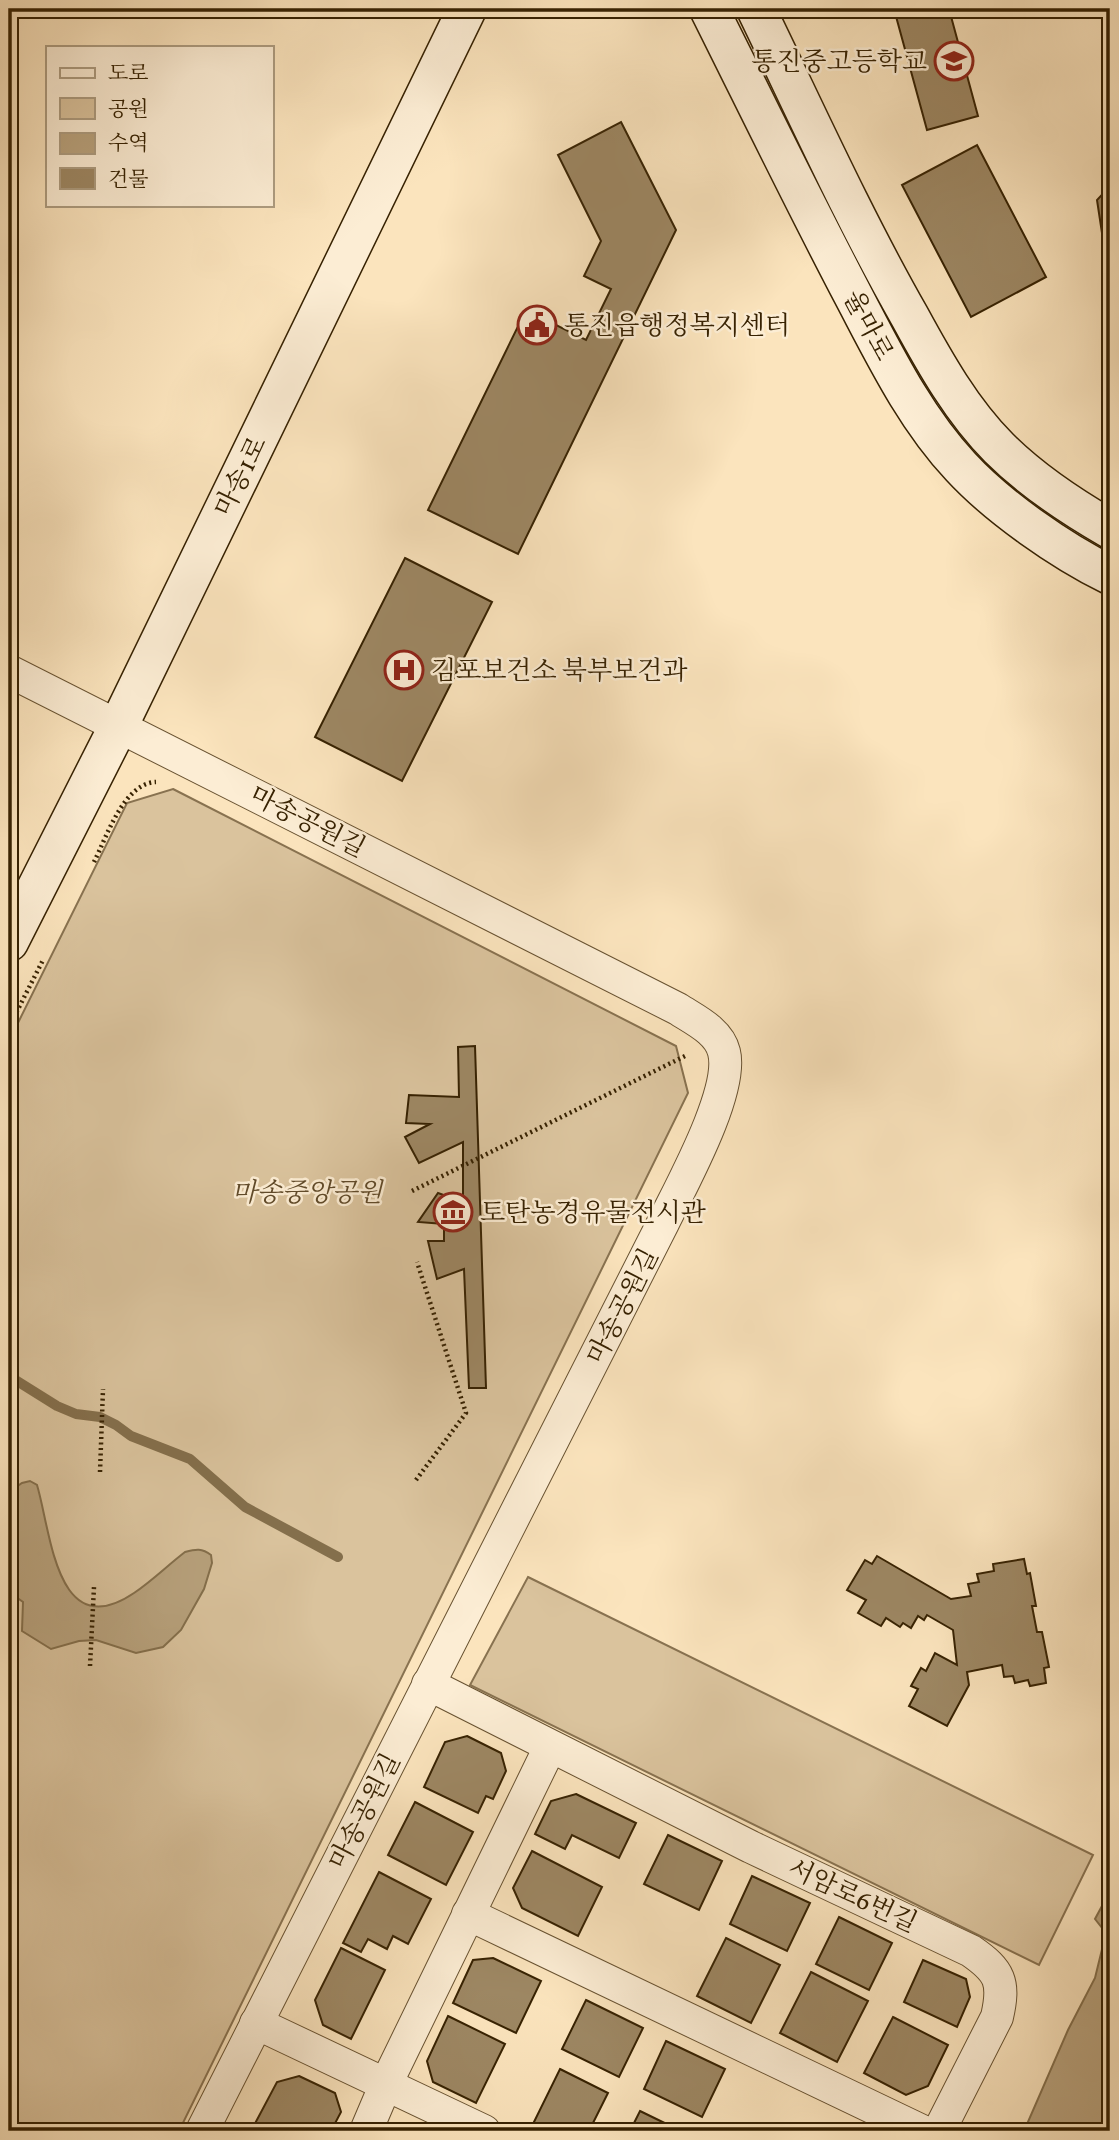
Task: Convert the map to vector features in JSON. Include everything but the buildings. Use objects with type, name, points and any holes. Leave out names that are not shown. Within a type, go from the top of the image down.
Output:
[{"type":"street","name":"마송1로","points":[[9,942],[119,726],[467,9]]},
{"type":"street","name":"율마로","points":[[709,9],[822,236],[895,375],[926,424],[961,468],[1025,523],[1110,575]]},
{"type":"street","name":"율마로","points":[[756,9],[873,253],[929,352],[966,409],[999,447],[1035,480],[1069,505],[1110,529]]},
{"type":"street","name":"마송공원길","points":[[9,671],[678,1009],[713,1032],[724,1051],[725,1072],[702,1142],[609,1332],[202,2131]]},
{"type":"street","name":"서암로6번길","points":[[428,1684],[751,1847],[971,1951],[988,1963],[1000,1980],[1001,2000],[996,2017],[939,2131]]},
{"type":"street","points":[[366,2131],[386,2084],[550,1747]]},
{"type":"street","points":[[468,1914],[922,2131]]},
{"type":"street","points":[[256,2023],[484,2131]]},
{"type":"path","points":[[88,872],[124,802],[142,784],[161,782]]},
{"type":"path","points":[[9,1027],[46,955]]},
{"type":"path","points":[[679,1045],[691,1066]]},
{"type":"path","points":[[412,1191],[687,1055]]},
{"type":"path","points":[[416,1480],[466,1413],[417,1262]]},
{"type":"path","points":[[100,1472],[103,1389]]},
{"type":"path","points":[[90,1666],[94,1587]]},
{"type":"green space","name":"마송중앙공원","points":[[173,789],[676,1046],[688,1093],[179,2131],[9,2131],[9,1041],[127,803]]},
{"type":"green space","points":[[528,1577],[1093,1855],[1039,1965],[470,1685]]},
{"type":"water","points":[[30,1481],[37,1485],[61,1576],[73,1594],[88,1605],[108,1605],[134,1593],[185,1552],[199,1550],[211,1555],[212,1563],[204,1589],[181,1630],[163,1647],[136,1653],[96,1640],[79,1641],[51,1649],[22,1631],[23,1602],[9,1592],[9,1492]]},
{"type":"water","points":[[1102,1906],[1110,1908],[1110,2131],[1024,2131],[1068,2030],[1095,1978],[1106,1933],[1095,1919]]},
{"type":"waterway","points":[[9,1376],[57,1406],[76,1414],[100,1417],[131,1436],[190,1459],[245,1507],[338,1557]]},
{"type":"place","name":"통진중고등학교","points":[[954,61]]},
{"type":"place","name":"통진읍행정복지센터","points":[[537,325]]},
{"type":"place","name":"김포보건소 북부보건과","points":[[404,670]]},
{"type":"place","name":"토탄농경유물전시관","points":[[453,1212]]}]
